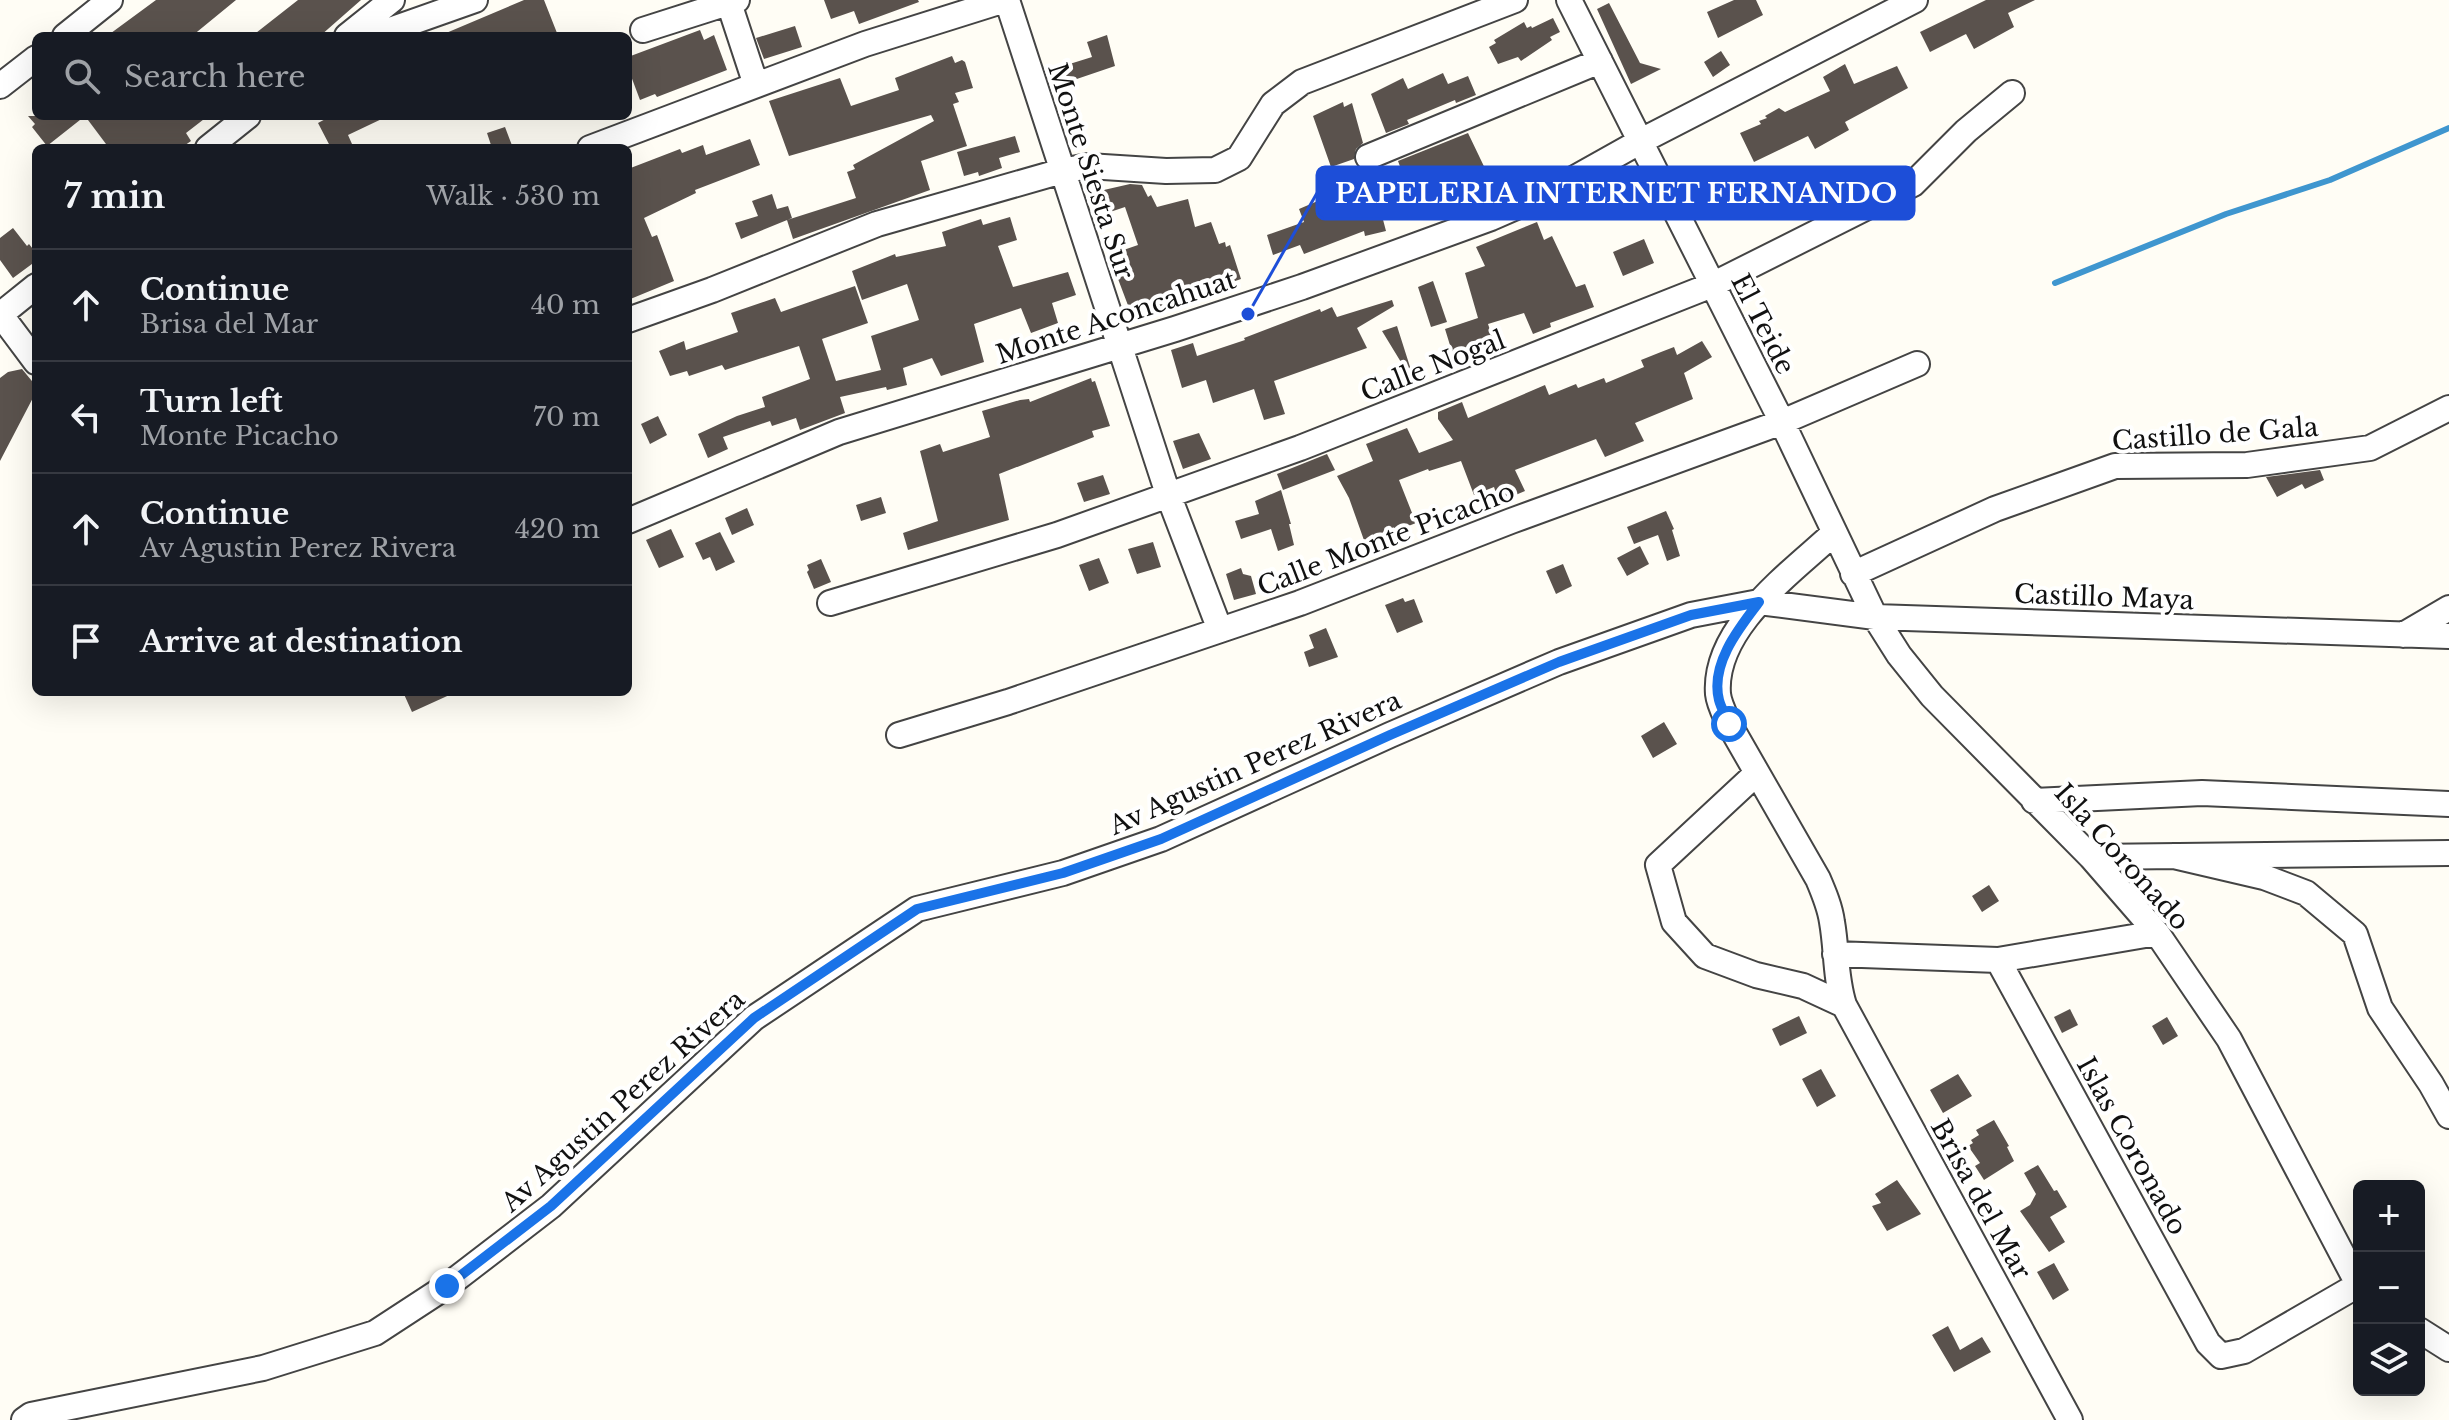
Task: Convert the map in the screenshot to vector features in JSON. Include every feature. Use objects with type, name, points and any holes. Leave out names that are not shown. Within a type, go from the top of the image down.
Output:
[{"type":"street","points":[[70,32],[110,0]]},
{"type":"street","points":[[352,32],[392,0]]},
{"type":"street","points":[[384,32],[475,0]]},
{"type":"street","points":[[601,144],[865,44],[1006,0]]},
{"type":"street","name":"Monte Siesta Sur","points":[[1006,0],[1168,494],[1220,630]]},
{"type":"street","points":[[632,319],[877,224],[1062,171],[1088,166],[1166,171],[1215,170],[1239,158],[1273,104],[1302,82],[1515,0]]},
{"type":"street","name":"El Teide","points":[[1569,0],[1782,422],[1834,533]]},
{"type":"street","name":"Monte Aconcahuat","points":[[632,519],[839,432],[1119,348],[1302,287],[1491,218],[1550,192],[1641,141],[1915,0]]},
{"type":"street","points":[[643,30],[731,1],[756,85]]},
{"type":"street","points":[[0,86],[32,61]]},
{"type":"street","points":[[1368,157],[1600,61]]},
{"type":"street","name":"Calle Nogal","points":[[830,603],[1057,535],[1300,448],[1712,285],[1913,184],[1966,131],[2012,93]]},
{"type":"street","points":[[213,144],[243,120]]},
{"type":"street","points":[[32,289],[0,315],[32,357]]},
{"type":"street","name":"Calle Monte Picacho","points":[[899,735],[1008,702],[1220,630],[1782,422],[1917,364]]},
{"type":"street","name":"Castillo de Gala","points":[[1853,574],[1995,509],[2115,466],[2247,465],[2370,448],[2449,408]]},
{"type":"street","name":"Isla Coronado","points":[[1834,533],[1875,617],[1899,655],[1932,696],[2091,857],[2157,933],[2229,1039],[2353,1276]]},
{"type":"street","name":"Brisa del Mar","points":[[1834,533],[1759,602],[1730,643],[1718,680],[1718,698],[1729,724],[1818,879],[1833,923],[1837,982],[1844,1005],[2070,1420]]},
{"type":"street","name":"Castillo Maya","points":[[1759,602],[1875,617],[2449,636]]},
{"type":"street","name":"Av Agustin Perez Rivera","points":[[24,1420],[31,1415],[263,1368],[375,1333],[447,1286],[551,1206],[754,1018],[917,909],[1063,873],[1161,839],[1559,662],[1691,615],[1759,602]]},
{"type":"street","points":[[2401,636],[2449,608]]},
{"type":"street","points":[[1757,773],[1658,865],[1674,922],[1705,956],[1756,975],[1803,986],[1844,1005]]},
{"type":"street","points":[[2034,801],[2202,793],[2449,804]]},
{"type":"street","points":[[2091,857],[2449,853]]},
{"type":"street","points":[[2174,856],[2264,877],[2306,893],[2355,934],[2380,1008],[2449,1116]]},
{"type":"street","points":[[1835,954],[1998,960],[2157,933]]},
{"type":"street","name":"Islas Coronado","points":[[1998,960],[2208,1343],[2221,1356],[2244,1351],[2353,1289]]},
{"type":"street","points":[[2425,1334],[2449,1349]]},
{"type":"building","points":[[156,0],[236,0],[197,32],[112,32]]},
{"type":"building","points":[[298,0],[361,0],[325,32],[257,32]]},
{"type":"building","points":[[524,0],[544,0],[557,32],[448,32]]},
{"type":"building","points":[[824,0],[919,2],[859,24],[854,11],[831,19]]},
{"type":"building","points":[[1734,0],[1756,0],[1763,15],[1718,38],[1707,12]]},
{"type":"building","points":[[1986,0],[2035,0],[2008,13],[2014,27],[1974,49],[1966,34],[1930,52],[1920,32]]},
{"type":"building","points":[[1609,3],[1640,63],[1661,69],[1631,84],[1597,9]]},
{"type":"building","points":[[1553,18],[1560,32],[1550,37],[1552,40],[1521,61],[1518,57],[1498,64],[1489,47],[1496,43],[1494,40],[1524,22],[1527,28],[1532,28]]},
{"type":"building","points":[[795,26],[802,47],[764,59],[756,38]]},
{"type":"building","points":[[700,30],[704,40],[714,35],[727,70],[657,97],[655,94],[640,100],[632,79],[632,56]]},
{"type":"building","points":[[1107,35],[1115,66],[1065,83],[1060,67],[1092,57],[1087,42]]},
{"type":"building","points":[[1721,51],[1730,65],[1713,77],[1704,62]]},
{"type":"building","points":[[952,56],[955,63],[965,62],[973,88],[955,93],[959,102],[953,104],[967,146],[921,161],[930,190],[793,239],[787,220],[856,198],[847,172],[855,169],[853,165],[934,121],[931,115],[789,156],[769,101],[840,78],[851,106],[899,90],[895,78]]},
{"type":"building","points":[[1845,64],[1854,84],[1897,66],[1908,88],[1845,122],[1849,130],[1815,149],[1808,136],[1754,162],[1740,133],[1761,124],[1759,121],[1779,108],[1785,112],[1830,91],[1823,77]]},
{"type":"building","points":[[1443,73],[1448,84],[1468,76],[1476,95],[1456,103],[1455,100],[1407,120],[1409,124],[1386,133],[1371,94],[1403,78],[1408,89]]},
{"type":"building","points":[[1343,102],[1344,107],[1352,103],[1363,143],[1356,149],[1354,159],[1331,167],[1313,116]]},
{"type":"building","points":[[28,116],[32,116],[32,120],[80,120],[50,144],[45,144],[32,127],[35,124]]},
{"type":"building","points":[[88,120],[203,120],[186,133],[191,141],[187,144],[106,144]]},
{"type":"building","points":[[324,120],[380,120],[348,135],[352,144],[329,144],[318,123]]},
{"type":"building","points":[[505,127],[511,144],[491,144],[487,133]]},
{"type":"building","points":[[1468,133],[1491,181],[1453,198],[1448,189],[1438,193],[1432,178],[1408,188],[1398,161]]},
{"type":"building","points":[[1015,136],[1020,152],[999,158],[1002,168],[979,176],[978,172],[964,176],[957,152]]},
{"type":"building","points":[[750,139],[760,165],[695,190],[696,193],[644,218],[652,237],[657,235],[674,281],[632,298],[632,167],[680,149],[682,153],[703,145],[706,155]]},
{"type":"building","points":[[1130,184],[1142,185],[1157,207],[1188,199],[1195,227],[1211,222],[1219,244],[1225,242],[1226,247],[1230,245],[1241,279],[1132,316],[1109,255],[1138,245],[1125,207],[1098,216],[1093,199],[1096,198],[1095,192]]},
{"type":"building","points":[[772,194],[777,209],[788,206],[792,218],[741,239],[735,223],[758,216],[752,201]]},
{"type":"building","points":[[1371,195],[1375,213],[1381,212],[1386,231],[1365,236],[1364,231],[1304,254],[1300,245],[1273,255],[1267,235],[1304,222],[1299,209],[1327,197],[1331,205]]},
{"type":"building","points":[[1010,217],[1017,240],[998,246],[1013,287],[1068,272],[1076,295],[1052,303],[1058,323],[1031,333],[1021,308],[974,324],[984,362],[941,376],[932,358],[903,368],[907,385],[840,397],[845,413],[800,430],[796,418],[772,426],[770,421],[723,437],[728,449],[708,458],[698,434],[765,407],[762,397],[810,379],[799,346],[725,370],[722,365],[689,376],[687,371],[670,376],[659,351],[684,341],[686,350],[738,332],[731,313],[775,298],[781,312],[855,286],[868,323],[822,339],[836,381],[881,370],[871,336],[919,320],[907,284],[862,300],[852,271],[895,254],[896,257],[946,246],[942,232],[981,219],[983,225]]},
{"type":"building","points":[[1537,222],[1544,240],[1552,236],[1576,287],[1585,284],[1594,307],[1550,323],[1551,327],[1533,334],[1524,313],[1488,324],[1494,342],[1453,355],[1445,329],[1478,318],[1465,273],[1485,266],[1476,247]]},
{"type":"building","points":[[13,228],[32,248],[32,264],[13,278],[0,260],[0,238]]},
{"type":"building","points":[[1644,239],[1654,263],[1623,276],[1613,252]]},
{"type":"building","points":[[1433,281],[1447,322],[1431,327],[1418,287]]},
{"type":"building","points":[[1392,300],[1394,306],[1357,328],[1367,348],[1274,381],[1285,414],[1264,420],[1254,389],[1213,403],[1206,380],[1182,388],[1171,350],[1193,343],[1197,356],[1320,309],[1321,312],[1332,307],[1337,317]]},
{"type":"building","points":[[1397,326],[1411,370],[1407,372],[1382,331]]},
{"type":"building","points":[[1702,341],[1712,357],[1684,373],[1693,399],[1635,423],[1644,441],[1605,457],[1596,439],[1515,470],[1525,491],[1499,502],[1494,487],[1474,495],[1461,461],[1428,469],[1399,480],[1416,523],[1365,543],[1349,498],[1337,476],[1373,461],[1366,444],[1407,428],[1419,453],[1453,440],[1438,419],[1438,412],[1462,402],[1468,418],[1545,385],[1549,395],[1576,384],[1578,388],[1604,378],[1606,383],[1644,367],[1641,360],[1674,347],[1677,355]]},
{"type":"building","points":[[22,369],[32,381],[32,400],[0,461],[0,378],[8,372]]},
{"type":"building","points":[[1091,378],[1092,382],[1095,381],[1110,426],[1092,431],[1094,437],[999,474],[1009,520],[908,550],[903,533],[938,521],[920,451],[940,444],[943,452],[990,437],[982,411],[1020,400],[1029,399],[1030,402]]},
{"type":"building","points":[[658,416],[667,435],[650,444],[641,424]]},
{"type":"building","points":[[1199,433],[1211,459],[1183,469],[1173,441]]},
{"type":"building","points":[[1327,454],[1335,470],[1283,490],[1277,474]]},
{"type":"building","points":[[2320,470],[2324,480],[2305,489],[2302,484],[2277,497],[2266,477]]},
{"type":"building","points":[[1103,475],[1110,494],[1084,502],[1077,483]]},
{"type":"building","points":[[1281,490],[1294,545],[1278,551],[1271,529],[1241,539],[1235,521],[1259,514],[1255,501]]},
{"type":"building","points":[[881,497],[886,513],[861,521],[856,505]]},
{"type":"building","points":[[747,508],[754,525],[732,535],[725,518]]},
{"type":"building","points":[[1666,511],[1680,556],[1667,561],[1658,535],[1634,544],[1627,527]]},
{"type":"building","points":[[671,529],[684,557],[659,568],[646,540]]},
{"type":"building","points":[[720,532],[735,562],[716,571],[710,557],[703,560],[695,543]]},
{"type":"building","points":[[1153,542],[1161,567],[1137,574],[1128,549]]},
{"type":"building","points":[[1640,546],[1649,564],[1627,576],[1617,558]]},
{"type":"building","points":[[1099,558],[1109,583],[1089,591],[1079,565]]},
{"type":"building","points":[[821,559],[831,582],[814,589],[807,565]]},
{"type":"building","points":[[1563,564],[1572,586],[1556,594],[1546,571]]},
{"type":"building","points":[[1241,568],[1243,574],[1251,576],[1256,594],[1234,600],[1226,574]]},
{"type":"building","points":[[1403,598],[1405,602],[1414,599],[1423,622],[1397,633],[1385,605]]},
{"type":"building","points":[[1326,628],[1338,657],[1309,667],[1304,652],[1314,648],[1309,635]]},
{"type":"building","points":[[405,696],[447,696],[412,712]]},
{"type":"building","points":[[1664,722],[1677,744],[1653,758],[1641,736]]},
{"type":"building","points":[[1989,885],[1999,901],[1982,912],[1972,896]]},
{"type":"building","points":[[2070,1009],[2078,1025],[2062,1033],[2054,1017]]},
{"type":"building","points":[[1799,1016],[1807,1033],[1780,1046],[1772,1029]]},
{"type":"building","points":[[2167,1017],[2178,1036],[2163,1045],[2152,1026]]},
{"type":"building","points":[[1821,1069],[1836,1096],[1817,1107],[1802,1079]]},
{"type":"building","points":[[1958,1074],[1972,1096],[1943,1113],[1930,1090]]},
{"type":"building","points":[[1994,1120],[2014,1161],[1984,1180],[1975,1166],[1980,1163],[1968,1146],[1979,1135],[1976,1130]]},
{"type":"building","points":[[2038,1165],[2067,1207],[2050,1217],[2065,1242],[2049,1252],[2020,1211],[2030,1205],[2036,1194],[2024,1173]]},
{"type":"building","points":[[1897,1180],[1921,1214],[1887,1231],[1872,1206],[1881,1203],[1875,1194]]},
{"type":"building","points":[[2054,1263],[2069,1290],[2053,1300],[2037,1272]]},
{"type":"building","points":[[1948,1326],[1960,1350],[1982,1337],[1991,1352],[1954,1372],[1932,1335]]},
{"type":"waterway","points":[[2055,283],[2226,214],[2330,180],[2449,128]]},
{"type":"place","name":"PAPELERIA INTERNET FERNANDO","points":[[1248,314]]},
{"type":"route","points":[[447,1286],[551,1206],[754,1018],[917,909],[1063,873],[1161,839],[1559,662],[1691,615],[1759,602],[1740,626],[1722,663],[1718,698],[1729,724]]}]
